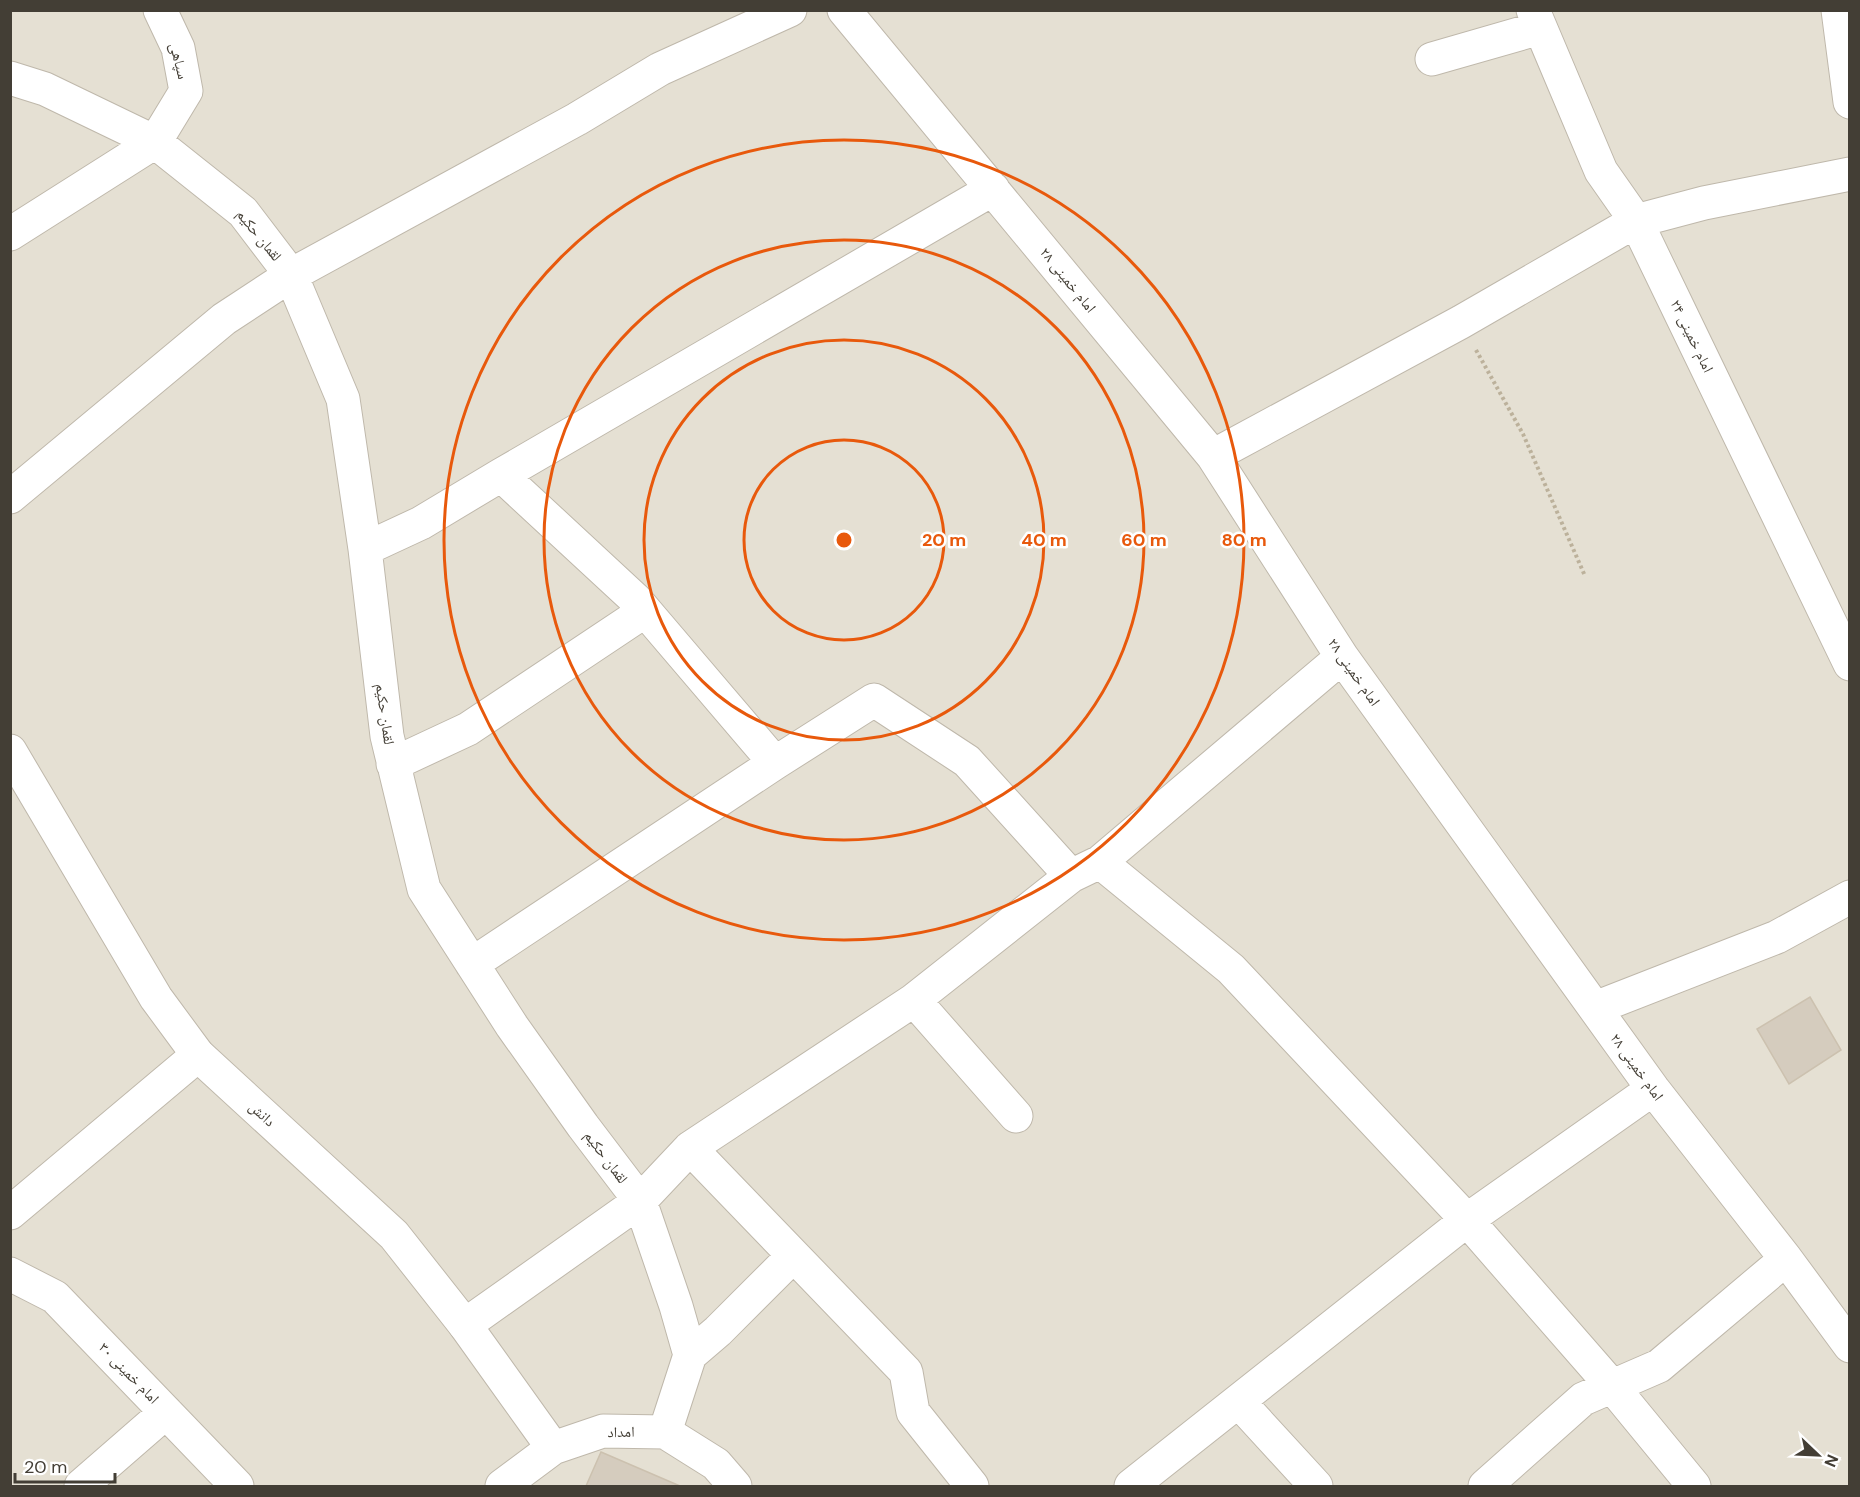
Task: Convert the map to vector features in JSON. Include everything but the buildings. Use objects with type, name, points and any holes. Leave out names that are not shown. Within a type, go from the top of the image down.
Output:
[{"type":"street","name":"سپاهی","points":[[155,142],[186,91],[178,48],[160,10]]},
{"type":"street","points":[[10,496],[224,318],[291,275],[567,124],[660,69],[790,10]]},
{"type":"street","name":"امام خمینی ۲۸","points":[[844,10],[1213,456],[1342,657],[1653,1089],[1786,1259],[1850,1346]]},
{"type":"street","points":[[1838,10],[1850,102]]},
{"type":"street","points":[[1432,59],[1536,19]]},
{"type":"street","name":"امام خمینی ۲۴","points":[[1536,19],[1600,171],[1636,221],[1850,664]]},
{"type":"street","name":"لقمان حکیم","points":[[10,78],[45,89],[155,142],[243,212],[291,275],[343,399],[365,549],[387,736],[424,888],[518,1035],[640,1201],[676,1306],[690,1355]]},
{"type":"street","points":[[10,234],[155,142]]},
{"type":"street","points":[[1213,456],[1461,322],[1636,221],[1704,203],[1850,174]]},
{"type":"street","points":[[365,549],[422,523],[993,189]]},
{"type":"street","points":[[501,475],[645,611],[775,763]]},
{"type":"street","points":[[393,764],[468,729],[645,611]]},
{"type":"street","points":[[465,1325],[640,1201],[690,1148],[914,1000],[1071,876],[1100,862],[1342,657]]},
{"type":"street","points":[[472,964],[874,700],[967,761],[1071,876]]},
{"type":"street","name":"دانش","points":[[10,751],[156,998],[198,1055],[394,1235],[465,1325],[553,1448]]},
{"type":"street","points":[[1100,862],[1231,969],[1467,1220],[1611,1385],[1694,1486]]},
{"type":"street","points":[[1595,1008],[1777,937],[1850,897]]},
{"type":"street","points":[[914,1000],[1016,1116]]},
{"type":"street","points":[[10,1212],[198,1055]]},
{"type":"street","points":[[1131,1486],[1467,1220],[1653,1089]]},
{"type":"street","points":[[690,1148],[906,1372],[913,1412],[972,1486]]},
{"type":"street","points":[[735,1486],[716,1464],[665,1432],[690,1355],[718,1331],[793,1256]]},
{"type":"street","points":[[1485,1486],[1583,1399],[1659,1366],[1786,1259]]},
{"type":"street","name":"امام خمینی ۳۰","points":[[10,1274],[55,1297],[237,1486]]},
{"type":"street","points":[[1239,1402],[1316,1486]]},
{"type":"street","points":[[81,1486],[166,1412]]},
{"type":"street","name":"امداد","points":[[502,1486],[553,1448],[603,1431],[665,1432]]},
{"type":"path","points":[[1461,322],[1523,434],[1585,576]]},
{"type":"shaded area","points":[[11,11],[1849,11],[1849,1486],[11,1486]]}]
